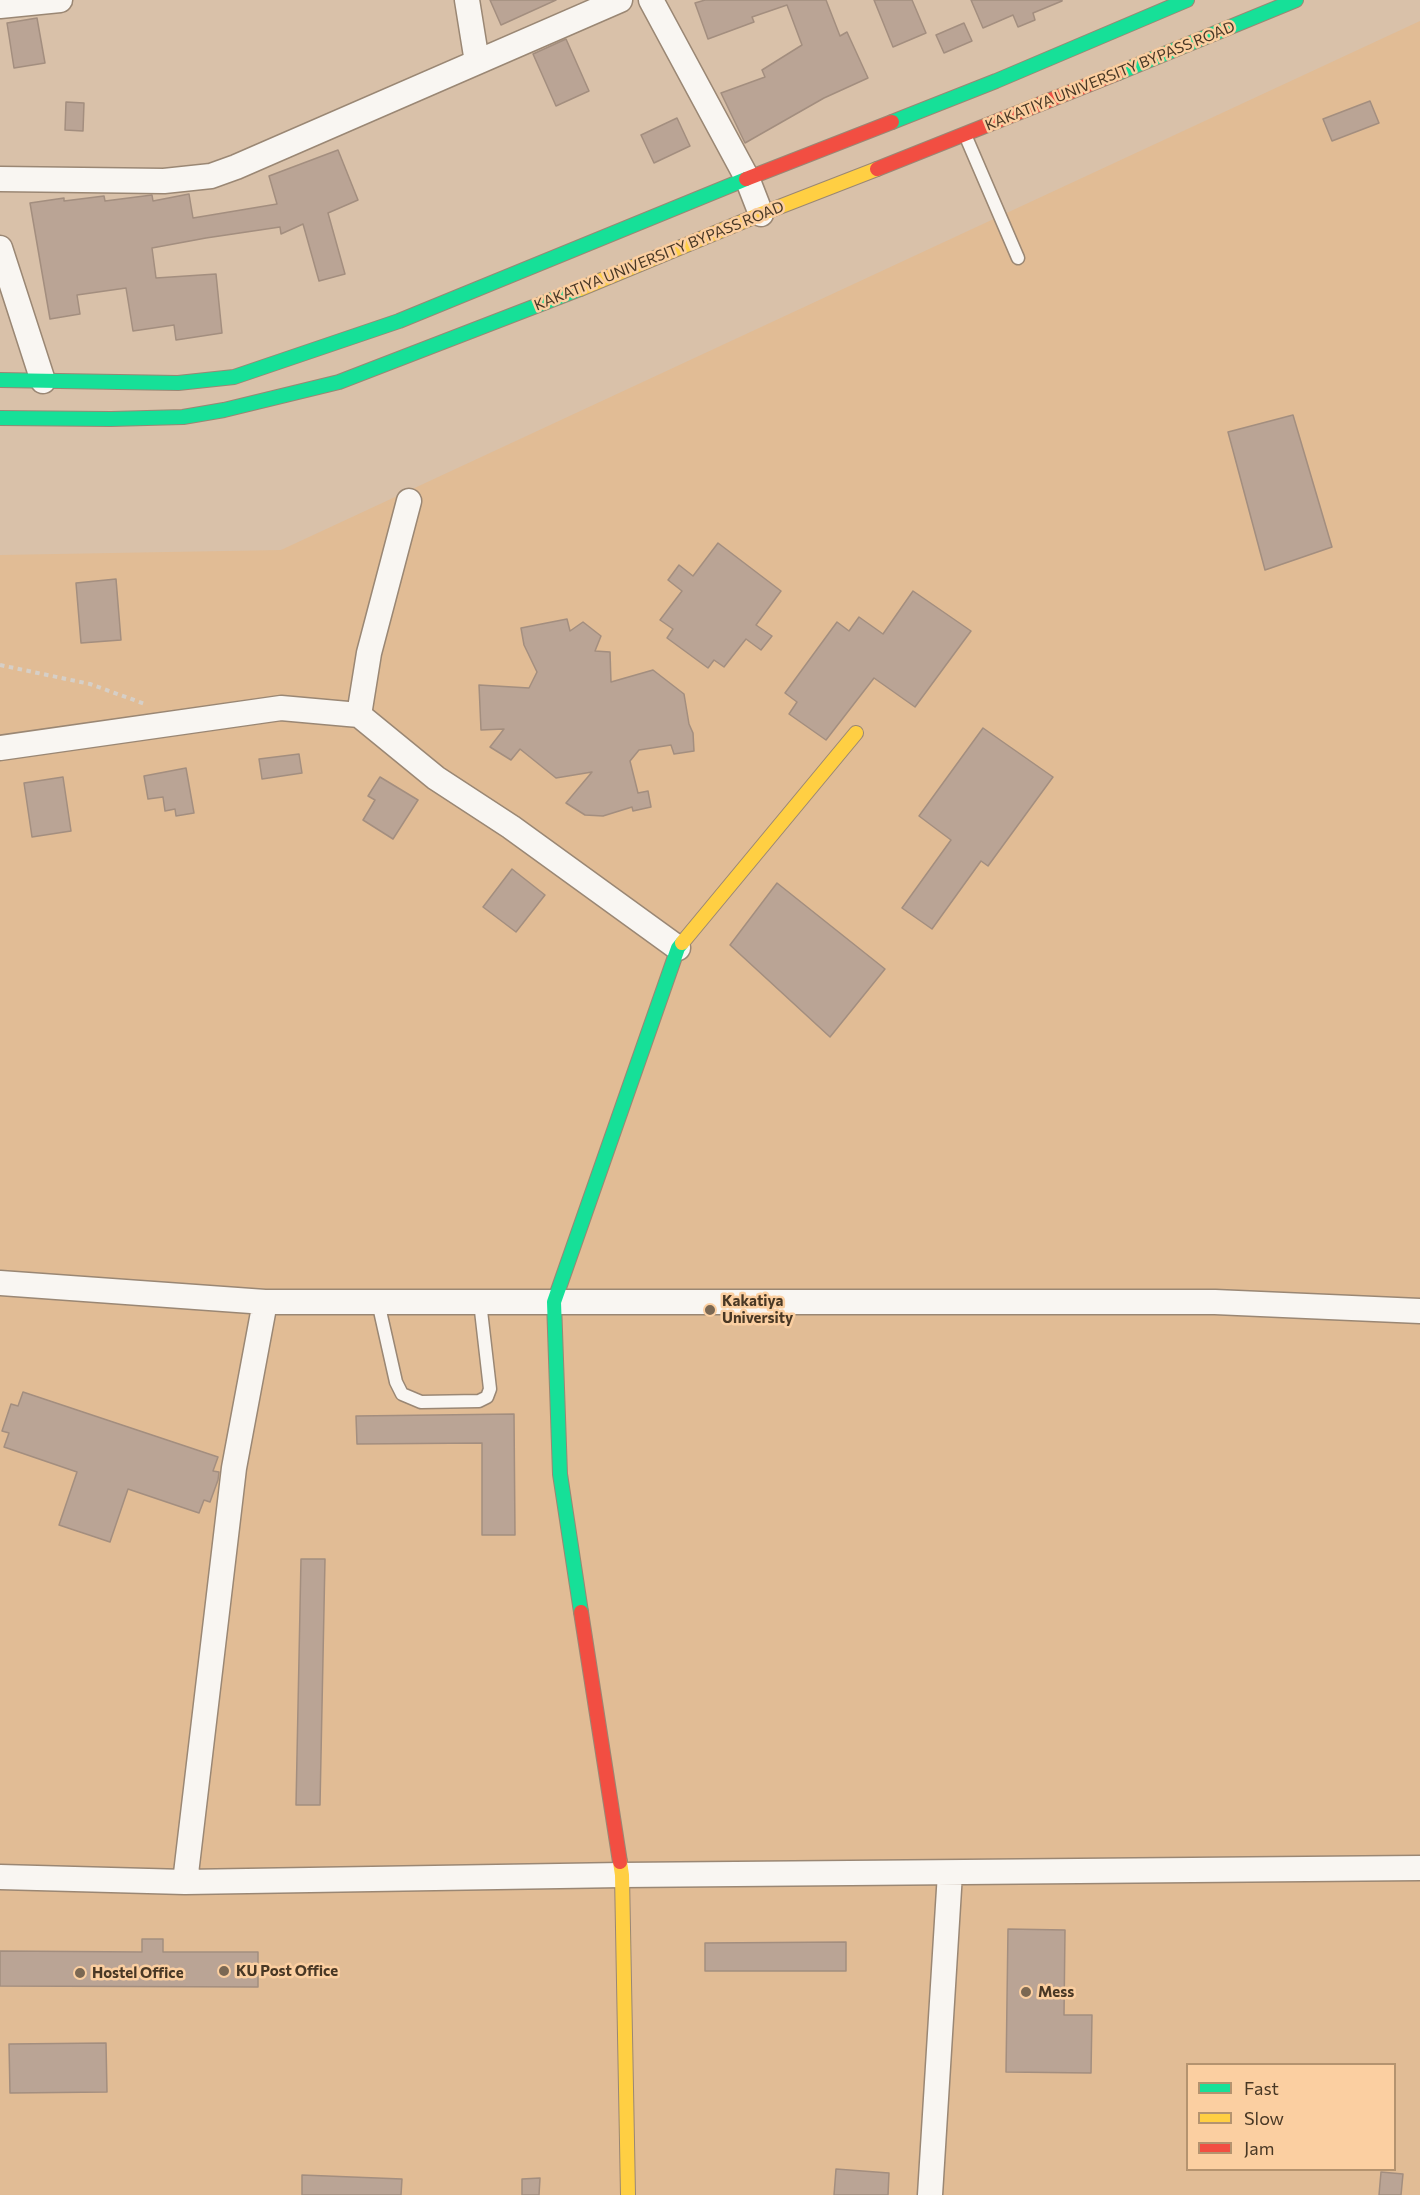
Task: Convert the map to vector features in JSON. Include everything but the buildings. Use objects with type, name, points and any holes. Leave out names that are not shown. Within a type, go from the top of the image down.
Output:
[{"type":"main road","points":[[0,380],[178,384],[234,377],[399,321],[747,178],[996,81],[1187,0]]},
{"type":"main road","name":"KAKATIYA UNIVERSITY BYPASS ROAD","points":[[0,418],[183,417],[224,410],[339,382],[593,284],[761,214],[966,135],[1296,0]]},
{"type":"main road","points":[[628,2195],[622,1875],[560,1474],[554,1302],[678,948],[856,733]]},
{"type":"street","points":[[0,6],[60,0]]},
{"type":"street","points":[[467,0],[477,62]]},
{"type":"street","points":[[0,179],[164,181],[210,176],[236,167],[620,0]]},
{"type":"street","points":[[660,2],[747,178],[761,214]]},
{"type":"street","points":[[0,248],[42,381]]},
{"type":"street","points":[[359,715],[369,653],[409,501]]},
{"type":"street","points":[[0,748],[281,708],[359,715],[436,778],[511,826],[678,948]]},
{"type":"street","points":[[0,1283],[265,1302],[1215,1302],[1420,1311]]},
{"type":"street","points":[[185,1882],[234,1468],[265,1302]]},
{"type":"street","points":[[0,1877],[185,1882],[622,1875],[1420,1868]]},
{"type":"street","points":[[930,2195],[950,1873]]},
{"type":"lane","points":[[966,135],[1018,258]]},
{"type":"lane","points":[[378,1302],[396,1382],[402,1394],[421,1402],[479,1401],[487,1397],[490,1389],[480,1302]]},
{"type":"path","points":[[0,665],[90,684],[146,705]]},
{"type":"shaded area","name":"Kakatiya University","points":[[1420,21],[1420,2195],[0,2195],[0,555],[281,550]]},
{"type":"traffic: fast","points":[[892,122],[996,81],[1187,0]]},
{"type":"traffic: fast","points":[[1118,73],[1296,0]]},
{"type":"traffic: fast","points":[[0,380],[178,383],[234,377],[399,321],[746,179]]},
{"type":"traffic: fast","points":[[0,418],[183,417],[224,410],[339,382],[580,289]]},
{"type":"traffic: fast","points":[[581,1612],[560,1474],[554,1302],[678,948],[682,943]]},
{"type":"traffic: slow","points":[[580,289],[877,169]]},
{"type":"traffic: slow","points":[[682,943],[856,733]]},
{"type":"traffic: slow","points":[[620,1862],[628,2195]]},
{"type":"traffic: jam","points":[[877,169],[1118,73]]},
{"type":"traffic: jam","points":[[746,179],[892,122]]},
{"type":"traffic: jam","points":[[581,1612],[620,1862]]},
{"type":"place","name":"Kakatiya University","points":[[710,1310]]},
{"type":"place","name":"KU Post Office","points":[[224,1971]]},
{"type":"place","name":"Hostel Office","points":[[80,1973]]},
{"type":"place","name":"Mess","points":[[1026,1992]]}]
